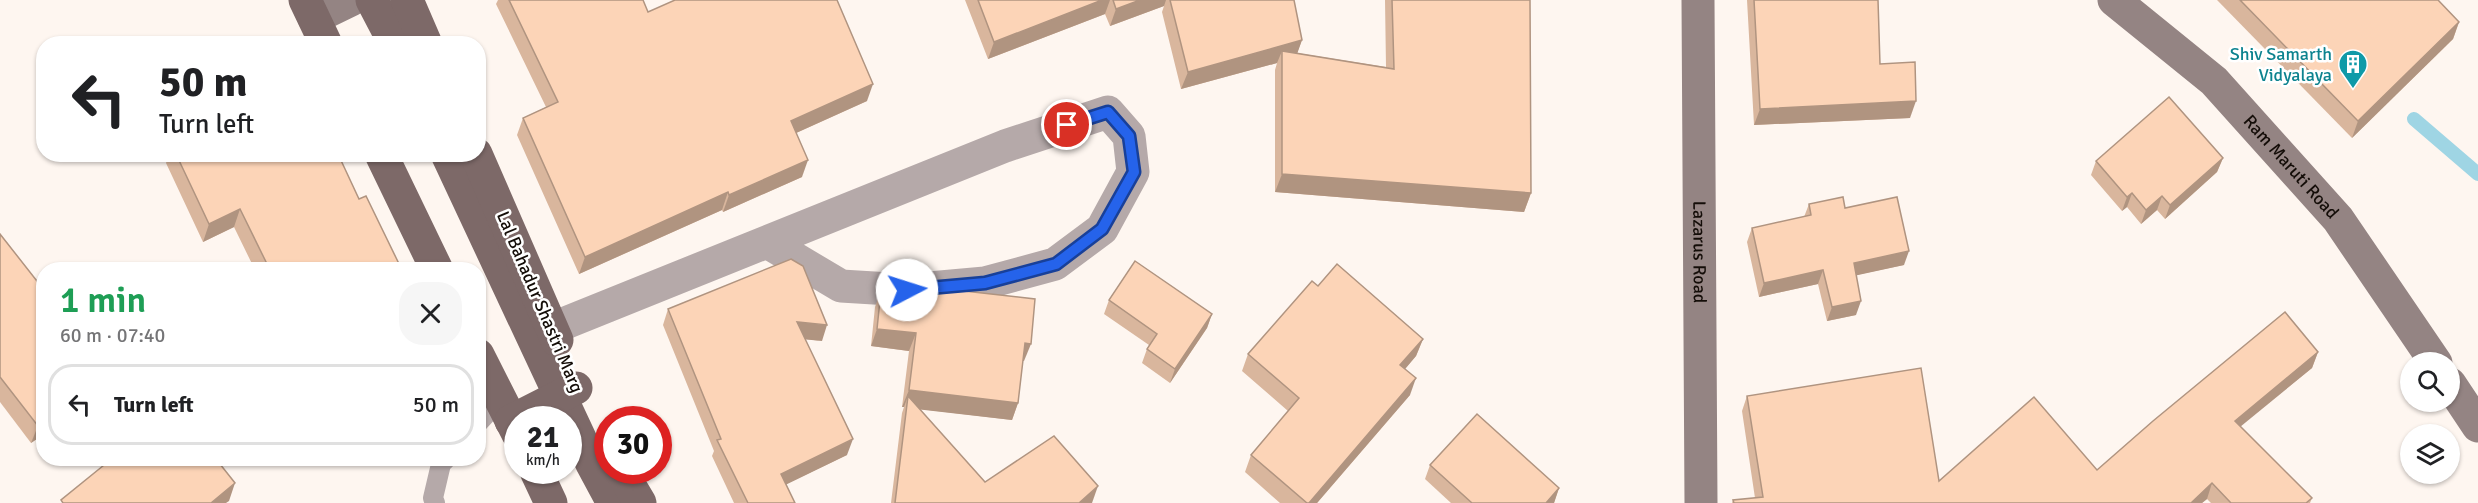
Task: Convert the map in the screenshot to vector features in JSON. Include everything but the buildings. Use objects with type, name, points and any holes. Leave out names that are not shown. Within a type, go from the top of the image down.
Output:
[{"type":"main road","points":[[372,0],[391,36]]},
{"type":"main road","points":[[407,0],[423,36]]},
{"type":"main road","points":[[385,162],[433,262]]},
{"type":"main road","points":[[451,162],[587,453],[613,503]]},
{"type":"main road","name":"Lal Bahadur Shastri Marg","points":[[480,162],[553,328],[576,388],[594,421]]},
{"type":"main road","points":[[486,371],[504,406]]},
{"type":"main road","points":[[536,406],[576,388]]},
{"type":"main road","points":[[542,484],[551,503]]},
{"type":"main road","points":[[629,484],[640,503]]},
{"type":"street","points":[[315,20],[351,0]]},
{"type":"street","name":"Lazarus Road","points":[[1698,0],[1701,503]]},
{"type":"street","name":"Ram Maruti Road","points":[[2114,0],[2214,81],[2338,219],[2429,352]]},
{"type":"street","points":[[553,328],[1005,146],[1108,112],[1129,136],[1134,172],[1102,229],[1056,264],[985,283],[907,290],[841,286],[767,242]]},
{"type":"street","points":[[2460,399],[2478,426]]},
{"type":"lane","points":[[486,422],[504,419]]},
{"type":"lane","points":[[435,503],[433,498],[441,466]]},
{"type":"waterway","points":[[2414,119],[2478,174]]},
{"type":"place","name":"Shiv Samarth Vidyalaya","points":[[2353,90]]},
{"type":"route","points":[[907,290],[985,283],[1056,264],[1102,229],[1134,172],[1129,136],[1108,112],[1067,125]]}]
